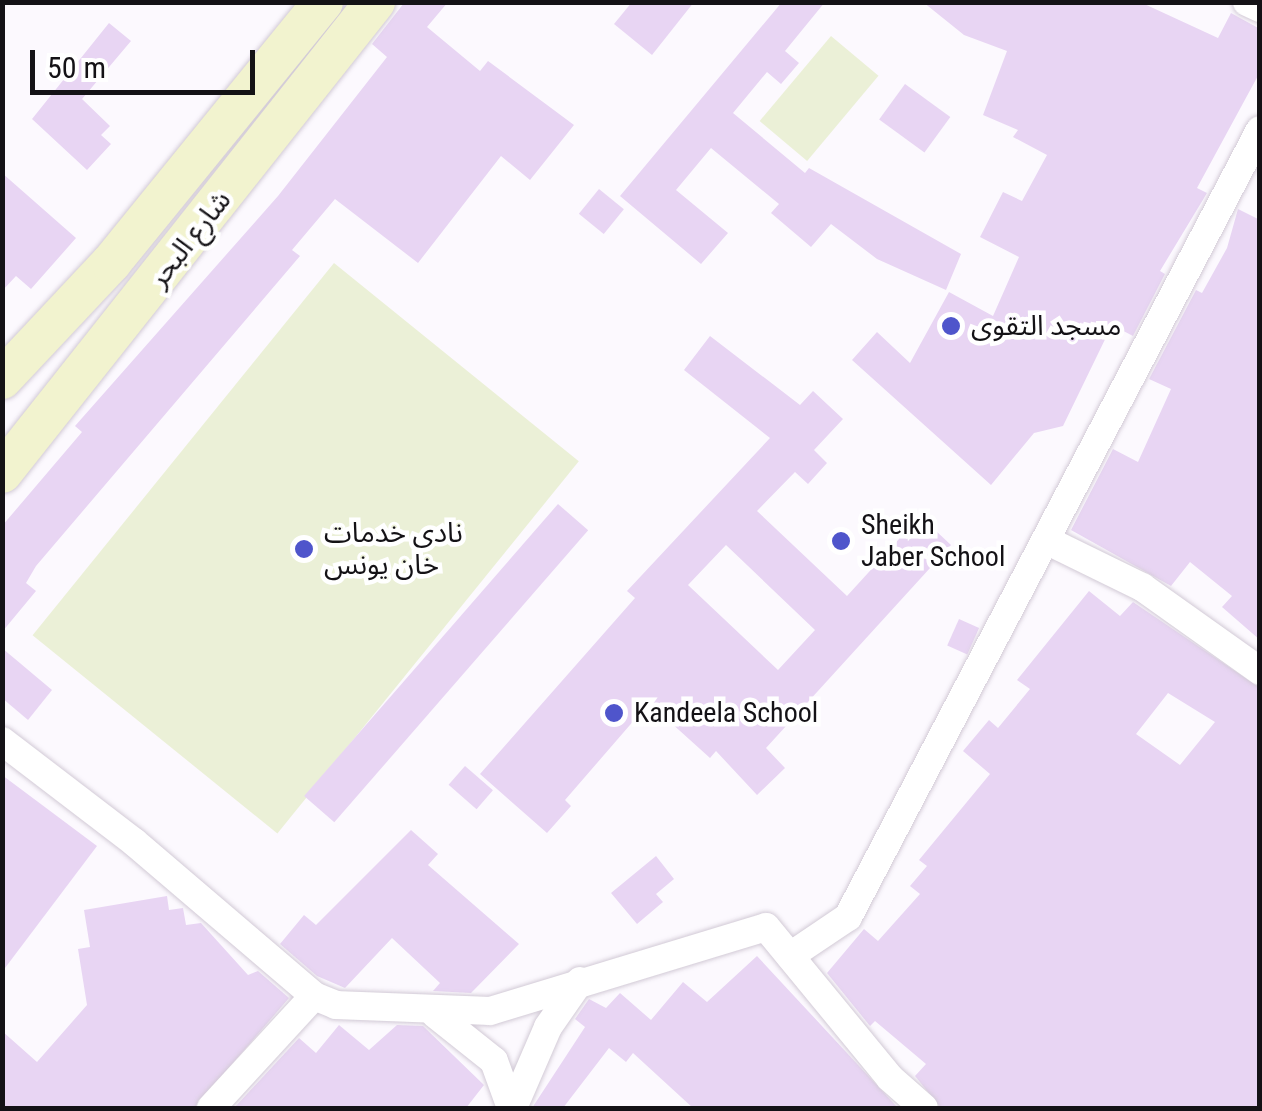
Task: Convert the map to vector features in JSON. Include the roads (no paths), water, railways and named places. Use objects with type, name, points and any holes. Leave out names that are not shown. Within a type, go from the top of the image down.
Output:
[{"type":"main road","name":"شارع البحر","points":[[2,379],[111,263],[323,2]]},
{"type":"main road","name":"شارع البحر","points":[[2,473],[375,2]]},
{"type":"street","points":[[1247,2],[1260,8]]},
{"type":"street","points":[[790,956],[848,917],[1260,130]]},
{"type":"street","points":[[1048,541],[1142,587],[1260,671]]},
{"type":"street","points":[[2,741],[134,842],[314,996],[336,1005],[435,1014],[490,1012],[580,981],[766,927],[890,1078],[924,1108]]},
{"type":"street","points":[[512,1108],[548,1026],[580,981]]},
{"type":"street","points":[[212,1108],[314,996]]},
{"type":"street","points":[[435,1014],[494,1061],[512,1108]]},
{"type":"place","name":"مسجد التقوى","points":[[951,326]]},
{"type":"place","name":"Sheikh Jaber School","points":[[841,541]]},
{"type":"place","name":"نادى خدمات خان يونس","points":[[304,549]]},
{"type":"place","name":"Kandeela School","points":[[614,713]]}]
